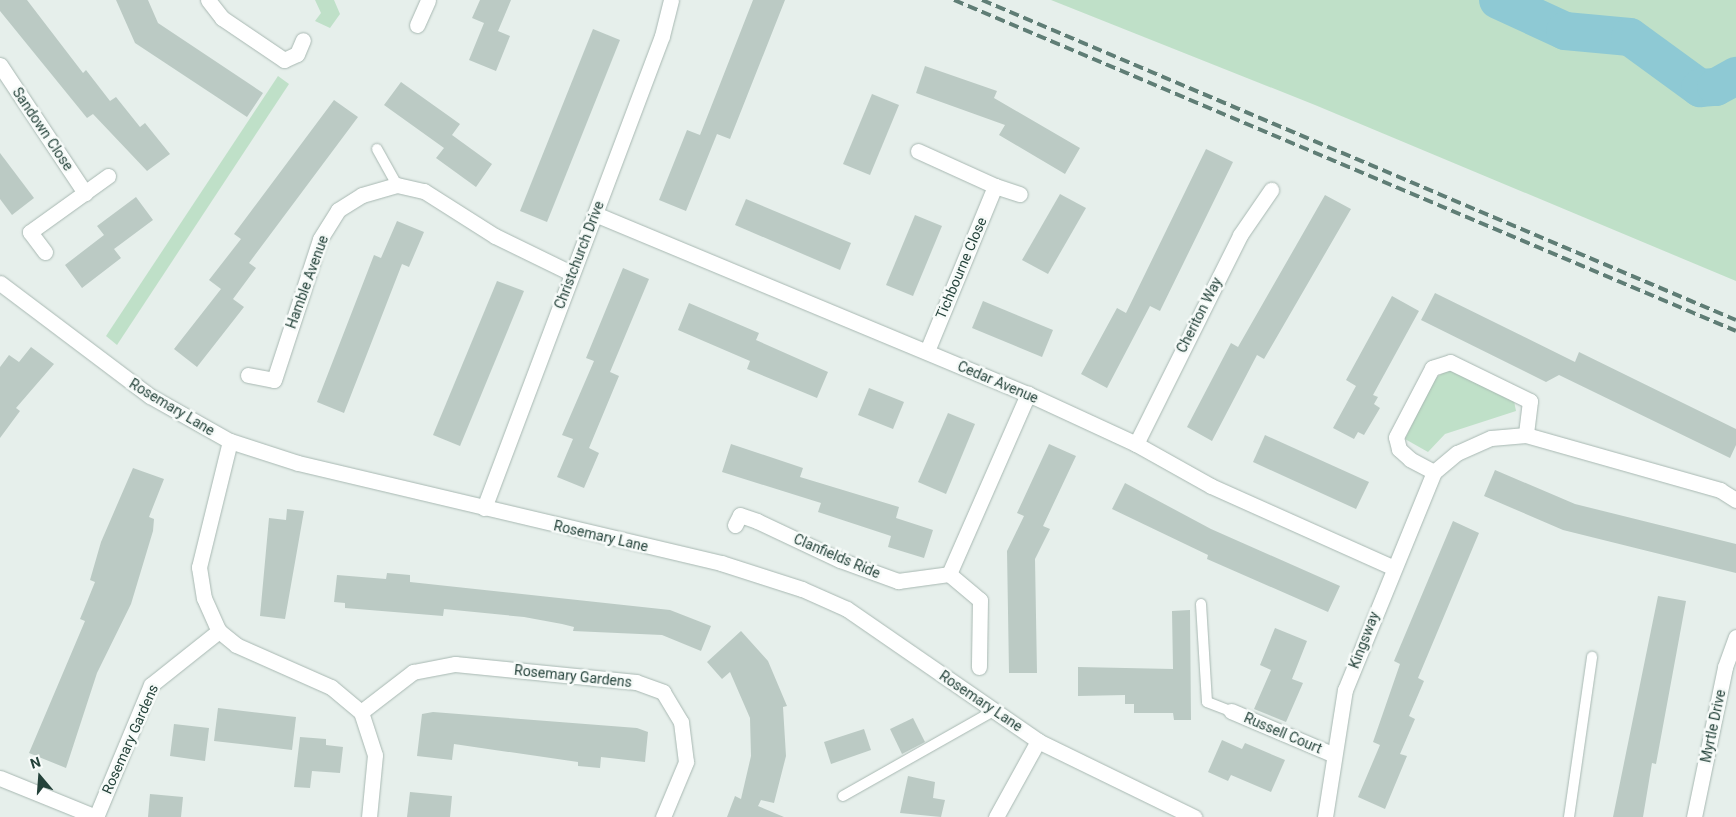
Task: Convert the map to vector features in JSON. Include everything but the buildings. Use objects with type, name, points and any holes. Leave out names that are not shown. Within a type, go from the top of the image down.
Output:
[{"type":"street","points":[[208,0],[222,18],[284,60],[297,54],[303,40]]},
{"type":"street","points":[[417,25],[428,0]]},
{"type":"street","name":"Christchurch Drive","points":[[484,508],[571,273],[662,36],[671,0]]},
{"type":"street","name":"Sandown Close","points":[[0,65],[85,193]]},
{"type":"street","points":[[918,151],[995,186],[1020,194]]},
{"type":"street","points":[[45,252],[30,232],[108,176]]},
{"type":"street","name":"Hamble Avenue","points":[[248,375],[274,380],[320,239],[338,210],[362,195],[397,185],[424,191],[495,236],[571,273]]},
{"type":"street","name":"Tichbourne Close","points":[[927,351],[995,186]]},
{"type":"street","name":"Cheriton Way","points":[[1136,444],[1232,251],[1271,190]]},
{"type":"street","name":"Cedar Avenue","points":[[595,214],[1028,394],[1136,444],[1211,486],[1392,567]]},
{"type":"street","name":"Rosemary Lane","points":[[2,288],[150,396],[230,441],[298,463],[721,563],[802,589],[847,609],[996,710],[1038,741],[1194,817]]},
{"type":"street","points":[[1434,472],[1410,459],[1399,449],[1396,437],[1432,368],[1450,362],[1530,401],[1526,435]]},
{"type":"street","points":[[979,667],[980,600],[949,574],[1028,394]]},
{"type":"street","name":"Kingsway","points":[[1325,817],[1344,690],[1392,567],[1434,472],[1457,453],[1491,438],[1526,435],[1720,490],[1736,500]]},
{"type":"street","points":[[230,441],[199,567],[204,598],[219,631],[236,645],[331,687],[361,712],[375,755],[368,817]]},
{"type":"street","name":"Clanfields Ride","points":[[735,524],[740,515],[757,521],[840,560],[898,581],[949,574]]},
{"type":"street","name":"Rosemary Gardens","points":[[0,778],[96,817],[150,684],[219,631]]},
{"type":"street","name":"Myrtle Drive","points":[[1694,817],[1725,667],[1736,636]]},
{"type":"street","name":"Rosemary Gardens","points":[[361,712],[413,672],[454,664],[636,682],[663,692],[682,722],[686,762],[663,817]]},
{"type":"street","name":"Russell Court","points":[[1232,711],[1334,755]]},
{"type":"street","points":[[996,817],[1038,741]]},
{"type":"lane","points":[[377,149],[397,185]]},
{"type":"lane","points":[[1201,604],[1207,702],[1232,711]]},
{"type":"lane","points":[[1569,817],[1592,657]]},
{"type":"lane","points":[[843,796],[996,710]]},
{"type":"green space","points":[[315,0],[334,0],[340,14],[330,28],[315,21],[321,13]]},
{"type":"green space","points":[[1051,0],[1736,0],[1736,281],[1315,105]]},
{"type":"green space","points":[[278,76],[289,84],[117,345],[106,336]]},
{"type":"green space","points":[[1449,369],[1514,401],[1516,411],[1445,434],[1428,452],[1405,439],[1434,379]]},
{"type":"waterway","points":[[1498,0],[1565,31],[1630,37],[1700,88],[1716,87],[1736,76]]},
{"type":"railway","points":[[954,0],[1736,331]]},
{"type":"railway","points":[[982,0],[1736,320]]}]
